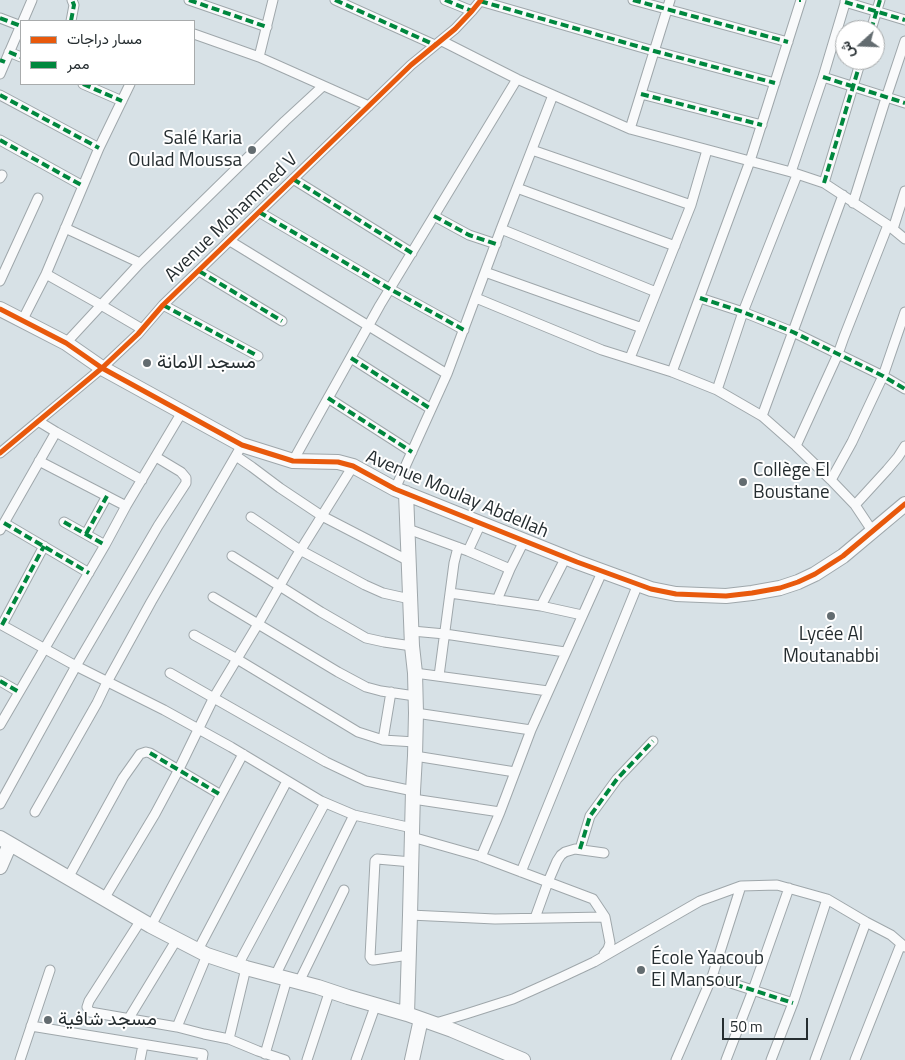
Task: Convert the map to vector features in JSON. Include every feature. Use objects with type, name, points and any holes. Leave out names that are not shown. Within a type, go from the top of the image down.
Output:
[{"type":"street","points":[[23,20],[32,0]]},
{"type":"street","points":[[71,20],[74,5],[72,0]]},
{"type":"street","points":[[189,0],[266,28]]},
{"type":"street","points":[[259,57],[273,0]]},
{"type":"street","points":[[335,0],[439,43],[630,129],[824,183],[905,238]]},
{"type":"street","points":[[445,0],[472,11]]},
{"type":"street","points":[[633,0],[788,42]]},
{"type":"street","points":[[630,129],[670,0]]},
{"type":"street","points":[[672,372],[750,161],[800,0]]},
{"type":"street","points":[[874,20],[880,0]]},
{"type":"street","points":[[480,1],[654,51],[775,83]]},
{"type":"street","name":"Avenue Mohammed V","points":[[0,453],[102,368],[198,271],[412,65],[455,29],[480,1]]},
{"type":"street","points":[[718,390],[743,312],[794,174],[846,1],[905,20]]},
{"type":"street","points":[[0,18],[20,26]]},
{"type":"street","points":[[0,74],[3,61],[10,52],[20,28]]},
{"type":"street","points":[[195,34],[259,57],[369,106]]},
{"type":"street","points":[[854,203],[905,41]]},
{"type":"street","points":[[10,52],[20,57]]},
{"type":"street","points":[[824,183],[859,70]]},
{"type":"street","points":[[823,77],[905,103]]},
{"type":"street","points":[[293,461],[390,289],[517,79]]},
{"type":"street","points":[[84,85],[122,101]]},
{"type":"street","points":[[22,321],[46,274],[99,148],[130,85]]},
{"type":"street","points":[[66,343],[140,264],[285,120],[323,86]]},
{"type":"street","points":[[641,94],[762,126]]},
{"type":"street","points":[[0,95],[99,148]]},
{"type":"street","points":[[407,1014],[416,712],[408,529],[400,491],[412,452],[447,374],[516,188],[553,95]]},
{"type":"street","points":[[0,140],[83,186]]},
{"type":"street","points":[[532,150],[691,205]]},
{"type":"street","points":[[630,358],[691,205],[708,150]]},
{"type":"street","points":[[294,179],[412,253]]},
{"type":"street","points":[[516,188],[675,246]]},
{"type":"street","points":[[796,446],[838,354],[905,191]]},
{"type":"street","points":[[762,416],[844,195]]},
{"type":"street","points":[[0,281],[38,198]]},
{"type":"street","points":[[259,212],[464,330]]},
{"type":"street","points":[[434,216],[469,235],[496,244]]},
{"type":"street","points":[[65,228],[140,264]]},
{"type":"street","points":[[501,229],[656,292]]},
{"type":"street","points":[[230,241],[447,374]]},
{"type":"street","points":[[198,271],[282,321]]},
{"type":"street","points":[[486,272],[642,328]]},
{"type":"street","points":[[46,274],[142,329]]},
{"type":"street","points":[[476,298],[602,350],[672,372],[718,390],[762,416],[796,446],[855,505],[873,532]]},
{"type":"street","points":[[700,298],[743,312],[793,332],[883,376],[905,389]]},
{"type":"street","points":[[163,305],[258,356]]},
{"type":"street","name":"Avenue Moulay Abdellah","points":[[0,309],[66,343],[102,368],[182,412],[239,451],[293,461],[338,462],[353,466],[400,491],[651,589],[676,594],[726,596],[780,588],[798,582],[815,574],[843,556],[905,504]]},
{"type":"street","points":[[831,480],[852,442],[883,376],[905,312]]},
{"type":"street","points":[[350,358],[431,409]]},
{"type":"street","points":[[328,398],[412,452]]},
{"type":"street","points":[[0,725],[182,412]]},
{"type":"street","points":[[38,421],[142,480]]},
{"type":"street","points":[[56,432],[2,526],[44,546],[89,572]]},
{"type":"street","points":[[855,505],[887,470],[905,446]]},
{"type":"street","points":[[35,812],[97,703],[151,602],[239,451],[252,467],[322,516],[409,562]]},
{"type":"street","points":[[0,804],[76,666],[158,526],[186,483],[186,478],[181,472],[156,457]]},
{"type":"street","points":[[39,461],[126,506]]},
{"type":"street","points":[[104,899],[155,814],[214,697],[300,550],[353,466]]},
{"type":"street","points":[[86,534],[107,496]]},
{"type":"street","points":[[251,517],[300,550],[383,593],[410,599]]},
{"type":"street","points":[[64,522],[105,545]]},
{"type":"street","points":[[468,551],[481,523]]},
{"type":"street","points":[[408,529],[510,569]]},
{"type":"street","points":[[497,600],[524,541]]},
{"type":"street","points":[[44,546],[1,625],[76,666],[164,710],[325,803],[354,815],[412,832],[594,899],[605,917],[610,943],[608,950],[594,962]]},
{"type":"street","points":[[439,676],[454,563],[458,547]]},
{"type":"street","points":[[232,556],[366,638],[412,646]]},
{"type":"street","points":[[541,606],[566,557]]},
{"type":"street","points":[[481,857],[531,730],[603,570]]},
{"type":"street","points":[[521,872],[638,584]]},
{"type":"street","points":[[450,593],[541,606],[582,615]]},
{"type":"street","points":[[213,597],[366,687],[415,696]]},
{"type":"street","points":[[412,631],[565,652]]},
{"type":"street","points":[[194,634],[358,732],[415,749],[515,772]]},
{"type":"street","points":[[170,673],[326,762],[366,781],[413,795],[500,812]]},
{"type":"street","points":[[415,673],[548,691]]},
{"type":"street","points":[[0,681],[19,692]]},
{"type":"street","points":[[383,740],[391,692]]},
{"type":"street","points":[[416,712],[531,730]]},
{"type":"street","points":[[580,849],[590,816],[617,779],[653,740]]},
{"type":"street","points":[[68,878],[123,778],[140,754],[150,753],[221,795]]},
{"type":"street","points":[[243,754],[146,923],[87,1005],[90,1012],[177,1027],[229,1039],[285,1060]]},
{"type":"street","points":[[177,1027],[203,952],[287,781]]},
{"type":"street","points":[[229,1039],[242,966],[325,803]]},
{"type":"street","points":[[265,1054],[287,979],[354,815]]},
{"type":"street","points":[[0,867],[5,841],[146,923],[203,952],[242,966],[330,990],[407,1014],[452,1030],[523,1060]]},
{"type":"street","points":[[535,918],[548,882],[561,855],[570,850],[580,849],[604,853]]},
{"type":"street","points":[[409,955],[374,960],[370,957],[374,861],[377,859],[412,862]]},
{"type":"street","points":[[427,1021],[466,1014],[513,999],[594,962],[700,901],[741,886],[777,885],[827,899],[891,935],[903,946],[855,1060]]},
{"type":"street","points":[[676,1060],[712,977],[741,886]]},
{"type":"street","points":[[726,1060],[789,888]]},
{"type":"street","points":[[287,979],[344,890]]},
{"type":"street","points":[[771,1060],[793,1003],[827,899]]},
{"type":"street","points":[[410,915],[495,919],[605,917]]},
{"type":"street","points":[[815,1060],[866,922]]},
{"type":"street","points":[[128,1018],[177,939]]},
{"type":"street","points":[[20,1060],[50,970]]},
{"type":"street","points":[[712,977],[793,1003]]},
{"type":"street","points":[[307,1060],[330,990]]},
{"type":"street","points":[[356,1060],[376,1004]]},
{"type":"street","points":[[412,1060],[427,1021]]},
{"type":"street","points":[[31,1026],[204,1054],[202,1060]]},
{"type":"street","points":[[140,1060],[143,1045]]},
{"type":"marked path","points":[[71,20],[74,5],[72,0]]},
{"type":"marked path","points":[[189,0],[267,27]]},
{"type":"marked path","points":[[335,0],[435,45]]},
{"type":"marked path","points":[[445,0],[472,11]]},
{"type":"marked path","points":[[633,0],[788,42]]},
{"type":"marked path","points":[[874,20],[880,0]]},
{"type":"marked path","points":[[480,1],[654,51],[775,83]]},
{"type":"marked path","points":[[845,2],[905,20]]},
{"type":"marked path","points":[[0,18],[20,26]]},
{"type":"marked path","points":[[9,52],[20,57]]},
{"type":"marked path","points":[[0,60],[5,62]]},
{"type":"marked path","points":[[824,183],[858,70]]},
{"type":"marked path","points":[[823,77],[905,103]]},
{"type":"marked path","points":[[85,85],[122,101]]},
{"type":"marked path","points":[[641,94],[762,125]]},
{"type":"marked path","points":[[0,95],[99,148]]},
{"type":"marked path","points":[[0,140],[83,186]]},
{"type":"marked path","points":[[293,179],[412,253]]},
{"type":"marked path","points":[[259,212],[464,330]]},
{"type":"marked path","points":[[434,216],[469,235],[496,244]]},
{"type":"marked path","points":[[199,271],[282,321]]},
{"type":"marked path","points":[[700,298],[743,312],[793,332],[883,376],[905,389]]},
{"type":"marked path","points":[[163,305],[258,356]]},
{"type":"marked path","points":[[351,358],[431,409]]},
{"type":"marked path","points":[[328,398],[412,452]]},
{"type":"marked path","points":[[86,534],[107,496]]},
{"type":"marked path","points":[[64,522],[105,545]]},
{"type":"marked path","points":[[4,523],[89,573]]},
{"type":"marked path","points":[[2,625],[44,546]]},
{"type":"marked path","points":[[0,681],[19,692]]},
{"type":"marked path","points":[[580,849],[590,816],[617,779],[653,741]]},
{"type":"marked path","points":[[150,753],[221,795]]},
{"type":"marked path","points":[[712,977],[793,1003]]},
{"type":"cycle path","points":[[0,453],[102,368],[138,334],[163,305],[411,65],[455,29],[481,0]]},
{"type":"cycle path","points":[[0,309],[66,343],[102,368],[242,445],[293,461],[338,462],[353,466],[395,489],[577,562],[651,589],[676,594],[726,596],[780,588],[798,582],[815,574],[843,556],[905,504]]},
{"type":"place","name":"Salé Karia Oulad Moussa","points":[[252,150]]},
{"type":"place","name":"مسجد الامانة","points":[[147,363]]},
{"type":"place","name":"Collège El Boustane","points":[[743,482]]},
{"type":"place","name":"Lycée Al Moutanabbi","points":[[831,616]]},
{"type":"place","name":"École Yaacoub El Mansour","points":[[641,970]]},
{"type":"place","name":"مسجد شافية","points":[[48,1020]]}]
